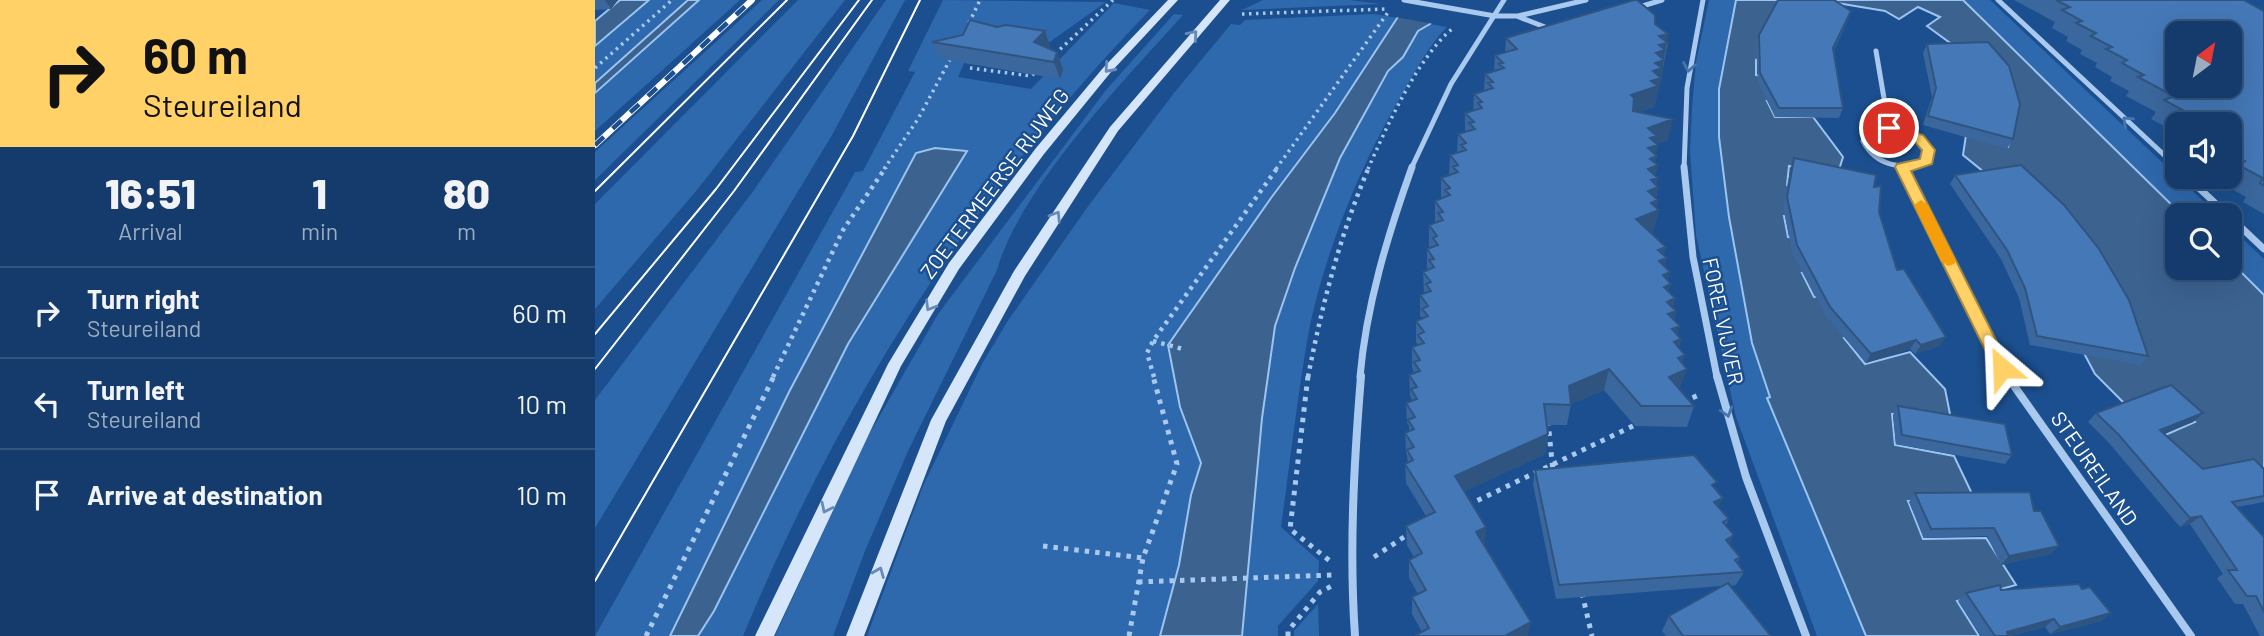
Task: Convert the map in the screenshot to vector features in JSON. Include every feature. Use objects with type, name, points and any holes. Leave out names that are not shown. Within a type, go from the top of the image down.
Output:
[{"type":"main road","name":"ZOETERMEERSE RIJWEG","points":[[764,636],[895,364],[954,265],[1107,70],[1173,0]]},
{"type":"main road","points":[[855,636],[939,420],[1019,274],[1114,129],[1221,5]]},
{"type":"street","points":[[1404,0],[1495,16],[1518,16],[1586,0]]},
{"type":"street","points":[[1355,636],[1351,575],[1354,457],[1362,358],[1392,227],[1416,153],[1451,84],[1504,0]]},
{"type":"street","points":[[1625,11],[1662,0]]},
{"type":"street","name":"FORELVIJVER","points":[[1703,0],[1688,71],[1682,144],[1694,275],[1719,386],[1758,514],[1806,636]]},
{"type":"street","points":[[1998,0],[2165,156]]},
{"type":"street","points":[[1518,16],[1554,30]]},
{"type":"street","points":[[1876,51],[1889,128]]},
{"type":"street","points":[[1889,128],[1918,138],[1929,150],[1927,161],[1912,167],[1902,167],[1871,155],[1863,141],[1870,131],[1889,128]]},
{"type":"street","name":"STEUREILAND","points":[[1902,167],[2002,368],[2042,421],[2191,636]]},
{"type":"street","points":[[2200,189],[2215,203]]},
{"type":"street","points":[[2242,228],[2264,249]]},
{"type":"path","points":[[595,68],[672,0]]},
{"type":"path","points":[[965,30],[980,0]]},
{"type":"path","points":[[1052,57],[1113,0]]},
{"type":"path","points":[[1129,636],[1143,558],[1177,464],[1147,353],[1396,0]]},
{"type":"path","points":[[1221,5],[1246,14],[1391,10]]},
{"type":"path","points":[[1351,575],[1319,555],[1290,528],[1295,463],[1314,340],[1333,266],[1359,189],[1378,145],[1439,40],[1461,22]]},
{"type":"path","points":[[646,636],[843,230],[918,119],[954,52]]},
{"type":"path","points":[[970,68],[1031,76],[1041,67]]},
{"type":"path","points":[[1153,341],[1183,349]]},
{"type":"path","points":[[1680,404],[1719,386]]},
{"type":"path","points":[[1547,412],[1555,477]]},
{"type":"path","points":[[1467,506],[1645,420]]},
{"type":"path","points":[[1288,636],[1288,631],[1320,592],[1351,575],[1394,542],[1418,530]]},
{"type":"path","points":[[1043,546],[1143,558]]},
{"type":"path","points":[[1138,582],[1351,575]]},
{"type":"path","points":[[1579,583],[1592,636]]},
{"type":"shaded area","points":[[620,0],[649,0],[595,46],[595,21]]},
{"type":"shaded area","points":[[649,0],[688,0],[595,83],[595,46]]},
{"type":"shaded area","points":[[688,0],[699,0],[595,93],[595,83]]},
{"type":"shaded area","points":[[699,0],[740,0],[595,131],[595,93]]},
{"type":"shaded area","points":[[762,0],[779,0],[595,180],[595,152]]},
{"type":"shaded area","points":[[798,0],[845,0],[697,190],[595,309],[595,204]]},
{"type":"shaded area","points":[[886,0],[905,0],[832,135],[595,528],[595,400],[754,190]]},
{"type":"shaded area","points":[[943,0],[1106,2],[1044,46],[976,36],[958,77],[1031,89],[1114,3],[1150,10],[1086,79],[1026,151],[917,304],[868,383],[822,466],[743,636],[595,636],[855,172],[863,171],[915,72],[908,71]]},
{"type":"shaded area","points":[[1263,0],[1349,0],[1381,4],[1242,10]]},
{"type":"shaded area","points":[[1409,0],[1445,0],[1430,24],[1418,31],[1403,57],[1388,71],[1340,158],[1295,268],[1275,326],[1262,418],[1242,636],[1160,636],[1179,565],[1191,495],[1201,463],[1180,407],[1168,345],[1271,198],[1335,113]]},
{"type":"shaded area","points":[[1709,0],[1736,0],[1719,89],[1719,137],[1729,217],[1752,343],[1770,398],[1767,398],[1866,636],[1817,636],[1736,417],[1696,235],[1690,151],[1696,62]]},
{"type":"shaded area","points":[[1736,0],[1798,0],[1772,62],[1756,60],[1756,75],[1787,79],[1801,100],[1767,101],[1775,117],[1813,117],[1843,157],[1837,176],[1789,166],[1787,185],[1831,195],[1831,220],[1784,216],[1788,237],[1820,240],[1840,270],[1802,273],[1814,297],[1863,293],[1885,325],[1844,338],[1865,364],[1910,352],[1945,389],[1952,424],[1892,414],[1895,445],[1954,456],[1975,500],[1908,501],[1923,539],[1986,538],[2016,585],[1957,601],[1979,636],[1866,636],[1767,398],[1770,397],[1752,343],[1729,217],[1719,137],[1719,89]]},
{"type":"shaded area","points":[[1819,0],[1963,0],[2170,203],[2165,203],[2165,280],[2242,280],[2242,273],[2264,295],[2264,488],[2196,475],[2156,439],[2195,422],[2162,393],[2127,406],[2095,374],[1990,177],[1963,155],[1966,135],[2008,147],[2012,131],[1961,51],[1927,26],[1940,17],[1918,7],[1899,19],[1885,11]]},
{"type":"shaded area","points":[[1964,0],[1990,0],[2165,165],[2165,189],[2190,189],[2205,203],[2170,203]]},
{"type":"shaded area","points":[[1174,14],[1183,15],[1077,136],[1051,170],[1009,238],[997,270],[908,451],[865,551],[833,636],[775,636],[867,438],[938,314],[1106,90]]},
{"type":"shaded area","points":[[1374,14],[1398,18],[1335,113],[1271,198],[1168,345],[1180,407],[1201,463],[1191,495],[1179,565],[1160,636],[867,636],[923,486],[983,362],[1009,319],[1089,205],[1174,93],[1231,24],[1240,25],[1245,20]]},
{"type":"shaded area","points":[[1430,24],[1447,27],[1416,70],[1385,124],[1357,183],[1323,276],[1308,336],[1281,527],[1319,561],[1318,581],[1278,626],[1278,636],[1242,636],[1262,418],[1275,326],[1295,268],[1340,158],[1388,71],[1403,57],[1418,31]]},
{"type":"shaded area","points":[[935,148],[967,151],[848,344],[714,611],[698,636],[670,636],[789,392],[916,153]]},
{"type":"shaded area","points":[[2242,238],[2264,259],[2264,295],[2242,273]]},
{"type":"shaded area","points":[[1318,604],[1319,636],[1294,636],[1294,631]]},
{"type":"pier","points":[[1405,0],[1448,0],[1434,24],[1395,17]]},
{"type":"building","points":[[1634,0],[1655,15],[1655,24],[1668,34],[1659,36],[1668,43],[1659,45],[1665,50],[1656,53],[1664,60],[1655,63],[1662,68],[1653,71],[1661,78],[1651,81],[1658,86],[1631,95],[1634,98],[1633,111],[1673,119],[1648,128],[1657,136],[1650,138],[1658,145],[1648,148],[1657,156],[1650,159],[1658,165],[1648,169],[1658,178],[1651,180],[1658,187],[1648,191],[1658,200],[1651,203],[1659,210],[1636,219],[1666,247],[1658,250],[1667,258],[1659,261],[1670,272],[1663,275],[1671,284],[1664,287],[1675,298],[1667,302],[1676,311],[1668,314],[1680,326],[1672,329],[1681,339],[1674,342],[1685,355],[1678,358],[1687,369],[1669,377],[1694,406],[1641,406],[1609,369],[1569,386],[1571,405],[1544,404],[1548,434],[1455,476],[1486,527],[1476,532],[1531,622],[1505,636],[1417,636],[1429,628],[1412,597],[1426,590],[1409,560],[1422,553],[1406,526],[1435,512],[1405,464],[1413,460],[1407,450],[1414,447],[1405,433],[1414,429],[1408,420],[1415,417],[1406,403],[1417,399],[1411,389],[1417,387],[1409,375],[1420,371],[1414,362],[1420,360],[1412,347],[1424,343],[1418,335],[1424,332],[1416,321],[1428,316],[1422,309],[1428,306],[1420,295],[1431,291],[1426,284],[1431,282],[1423,272],[1434,267],[1429,260],[1434,259],[1427,249],[1438,245],[1433,238],[1437,236],[1429,225],[1443,220],[1438,213],[1443,212],[1435,201],[1450,195],[1445,190],[1450,188],[1441,178],[1458,172],[1453,167],[1458,165],[1450,155],[1466,150],[1461,145],[1466,143],[1458,134],[1475,129],[1469,123],[1474,122],[1465,113],[1482,108],[1478,103],[1482,102],[1474,94],[1493,88],[1488,83],[1493,82],[1485,74],[1504,68],[1495,55],[1517,49],[1506,38]]},
{"type":"building","points":[[1778,0],[1834,0],[1851,11],[1833,48],[1843,108],[1779,108],[1760,73],[1759,35]]},
{"type":"building","points":[[2056,0],[2244,0],[2264,11],[2264,186],[2260,183],[2263,178],[2242,167],[2242,163],[2246,161],[2242,161],[2242,112],[2186,112],[2164,100],[2242,98],[2242,21],[2165,21],[2165,91],[2138,77],[2144,75],[2122,63],[2127,60],[2106,49],[2112,47],[2091,36],[2096,33],[2076,23],[2082,21],[2062,10],[2070,7]]},
{"type":"building","points":[[970,20],[997,27],[1006,25],[1045,31],[1034,42],[1057,52],[1054,62],[932,42],[963,35]]},
{"type":"building","points":[[1988,42],[2009,66],[2020,104],[2013,139],[1928,116],[1936,88],[1927,44]]},
{"type":"building","points":[[1794,158],[1876,175],[1874,187],[1881,186],[1879,212],[1897,270],[1904,269],[1946,337],[1921,345],[1916,340],[1871,354],[1830,307],[1797,245],[1787,197]]},
{"type":"building","points":[[2021,165],[2064,205],[2099,249],[2129,300],[2148,356],[2037,336],[2025,288],[2007,250],[1955,175]]},
{"type":"building","points":[[2171,385],[2203,413],[2160,430],[2203,469],[2254,459],[2264,469],[2264,496],[2232,502],[2264,537],[2264,612],[2256,596],[2247,596],[2228,570],[2237,570],[2201,516],[2190,518],[2118,434],[2096,413]]},
{"type":"building","points":[[1898,406],[2005,424],[2012,455],[1902,435]]},
{"type":"building","points":[[1694,455],[1717,482],[1712,485],[1723,498],[1714,502],[1729,519],[1723,522],[1734,535],[1726,540],[1740,557],[1735,560],[1744,572],[1559,585],[1535,470]]},
{"type":"building","points":[[2030,492],[2034,511],[2041,511],[2059,546],[2009,556],[1994,528],[1931,529],[1915,493]]},
{"type":"building","points":[[1728,583],[1771,636],[1683,636],[1669,616]]},
{"type":"building","points":[[2079,584],[2082,589],[2090,587],[2111,613],[2060,627],[2054,619],[2007,632],[2008,636],[1995,636],[1966,593],[2000,585],[2001,590]]},
{"type":"tram line","points":[[595,191],[787,0]]},
{"type":"tram line","points":[[595,334],[716,189],[859,0]]},
{"type":"tram line","points":[[595,369],[734,191],[872,0]]},
{"type":"tram line","points":[[595,581],[853,136],[920,0]]},
{"type":"railway","points":[[595,145],[752,0]]},
{"type":"slow traffic","points":[[1921,205],[1948,261]]},
{"type":"route","points":[[1889,128],[1909,133],[1929,150],[1927,161],[1921,165],[1902,167],[2002,368]]}]
